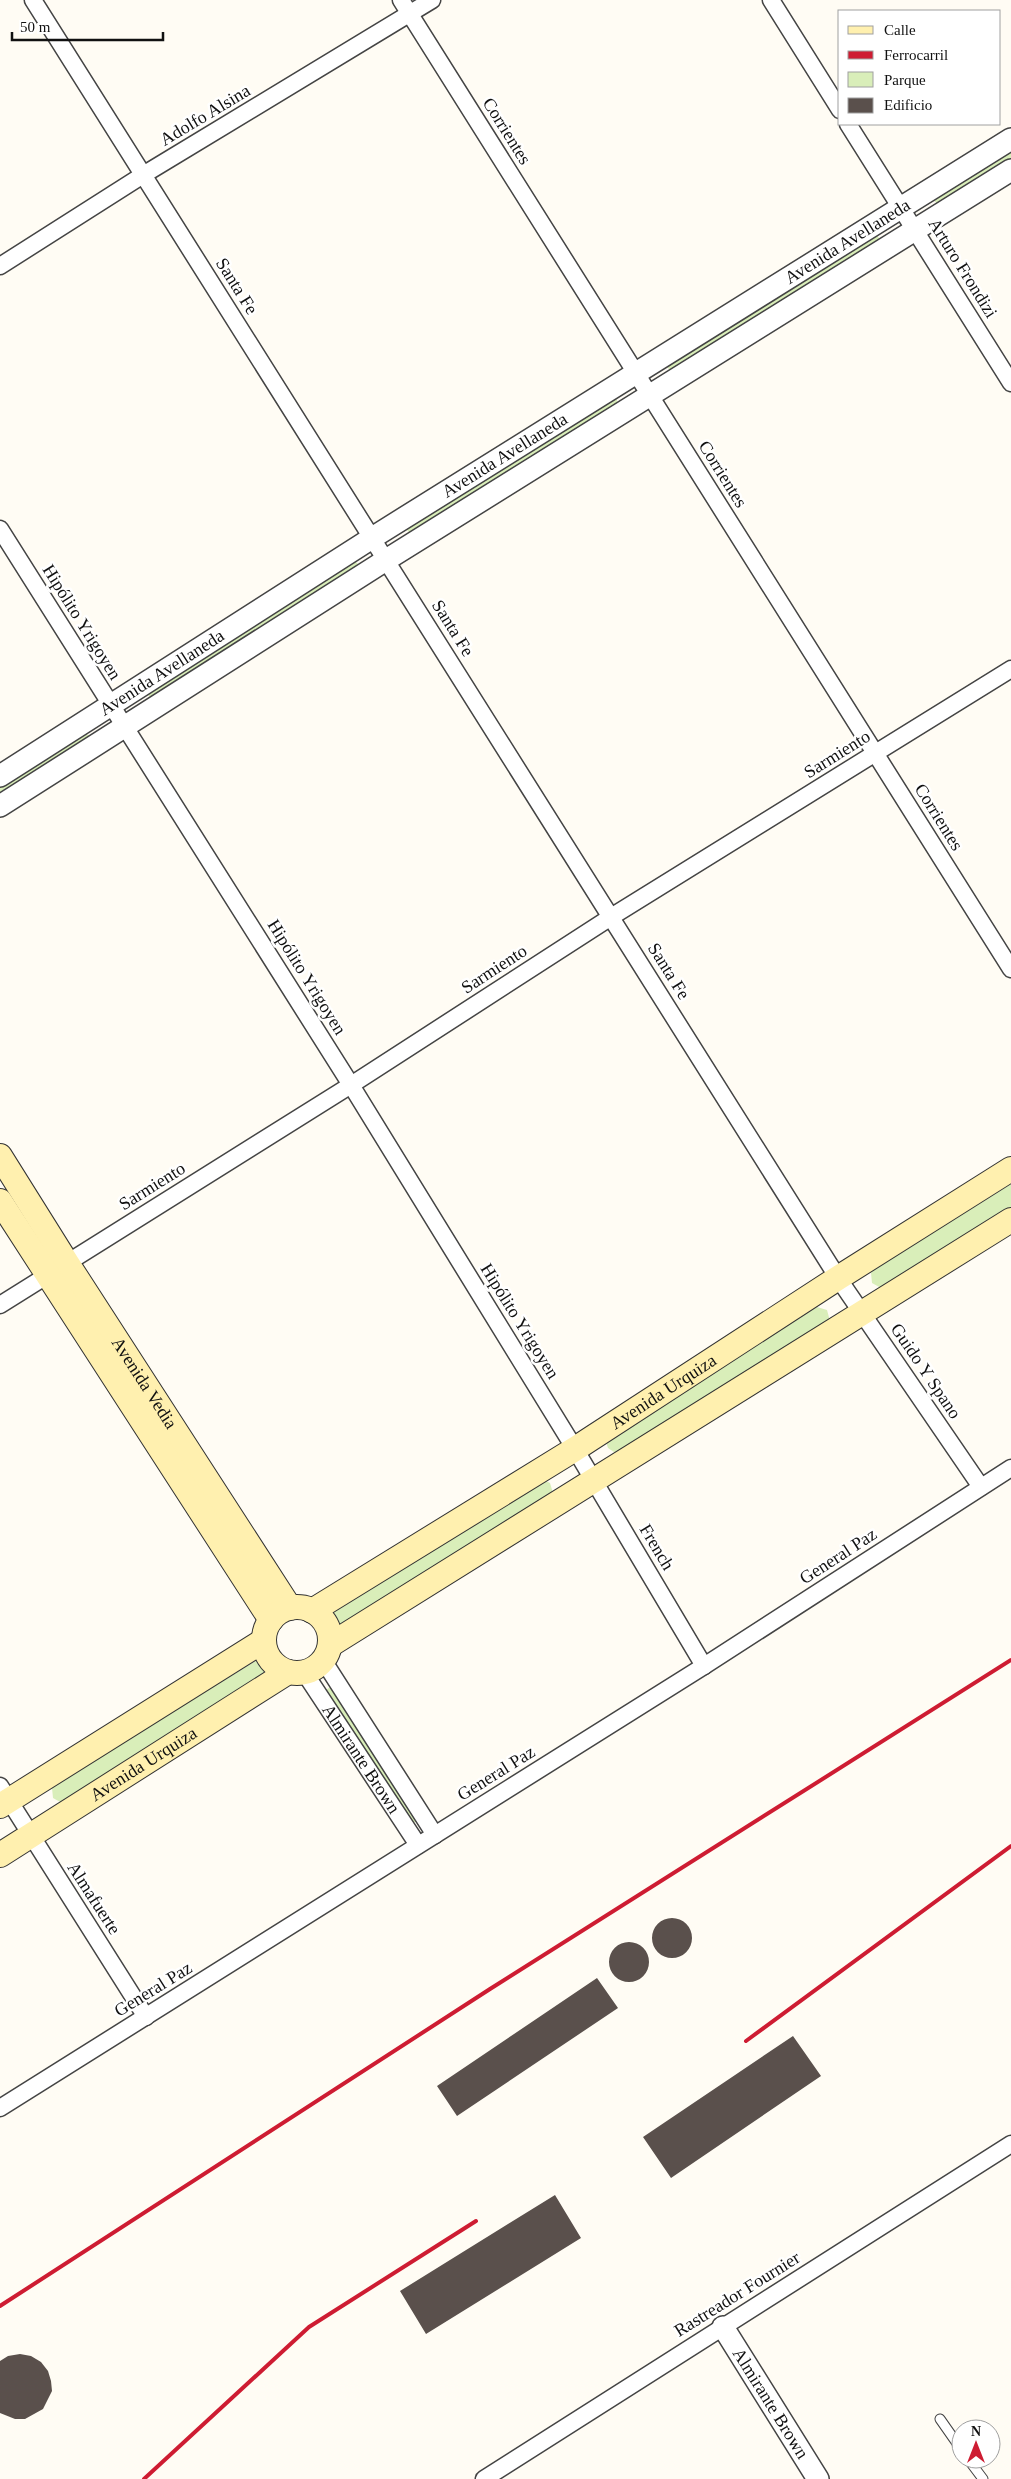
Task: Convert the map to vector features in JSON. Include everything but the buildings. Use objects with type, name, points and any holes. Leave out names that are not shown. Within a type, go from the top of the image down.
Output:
[{"type":"main road","name":"Avenida Vedia","points":[[0,1156],[57,1269],[284,1620]]},
{"type":"main road","name":"Avenida Urquiza","points":[[3,1797],[284,1620],[575,1449],[838,1278],[1011,1169]]},
{"type":"main road","name":"Avenida Vedia","points":[[0,1201],[57,1269]]},
{"type":"main road","name":"Avenida Urquiza","points":[[0,1855],[311,1662],[594,1481],[1011,1220]]},
{"type":"main road","points":[[284,1620],[326,1624],[311,1662],[273,1663],[267,1655],[284,1620]]},
{"type":"street","name":"Santa Fe","points":[[33,0],[838,1278]]},
{"type":"street","name":"Adolfo Alsina","points":[[0,266],[405,7],[432,0]]},
{"type":"street","points":[[771,0],[838,107]]},
{"type":"street","name":"Corrientes","points":[[405,7],[1011,969]]},
{"type":"street","name":"Arturo Frondizi","points":[[849,125],[1011,382]]},
{"type":"street","name":"Avenida Avellaneda","points":[[0,776],[372,538],[636,375],[1011,139]]},
{"type":"street","name":"Avenida Avellaneda","points":[[0,806],[126,728],[386,560],[1011,170]]},
{"type":"street","name":"Hipólito Yrigoyen","points":[[0,529],[351,1085],[575,1449]]},
{"type":"street","name":"Sarmiento","points":[[0,1305],[351,1085],[611,917],[1011,669]]},
{"type":"street","name":"Guido Y Spano","points":[[838,1278],[981,1487]]},
{"type":"street","name":"French","points":[[575,1449],[704,1666]]},
{"type":"street","name":"General Paz","points":[[0,2108],[704,1666],[1011,1468]]},
{"type":"street","name":"Almirante Brown","points":[[311,1662],[435,1835]]},
{"type":"street","name":"Almirante Brown","points":[[311,1662],[418,1846]]},
{"type":"street","name":"Almafuerte","points":[[3,1797],[146,2017]]},
{"type":"street","name":"Rastreador Fournier","points":[[484,2479],[1011,2144]]},
{"type":"street","name":"Almirante Brown","points":[[723,2327],[818,2479]]},
{"type":"lane","points":[[940,2419],[951,2435]]},
{"type":"green space","points":[[1011,146],[1011,160],[938,204],[933,200]]},
{"type":"green space","points":[[877,235],[880,240],[671,371],[668,368],[668,363]]},
{"type":"green space","points":[[616,397],[618,404],[410,533],[406,529]]},
{"type":"green space","points":[[355,561],[359,565],[151,698],[147,694]]},
{"type":"green space","points":[[85,733],[90,736],[0,798],[0,784]]},
{"type":"green space","points":[[1011,1184],[1011,1209],[881,1288],[872,1283],[871,1273],[876,1267]]},
{"type":"green space","points":[[817,1307],[827,1310],[830,1321],[617,1454],[608,1448],[606,1442],[612,1433]]},
{"type":"green space","points":[[544,1480],[550,1483],[553,1493],[340,1626],[331,1621],[330,1611]]},
{"type":"green space","points":[[262,1657],[272,1660],[275,1667],[62,1803],[53,1798],[52,1788],[57,1783]]},
{"type":"green space","points":[[330,1687],[417,1821],[413,1823],[326,1690]]},
{"type":"railway","points":[[0,2306],[490,1989],[1011,1660]]},
{"type":"railway","points":[[746,2041],[1011,1846]]},
{"type":"railway","points":[[144,2479],[309,2327],[476,2221]]}]
